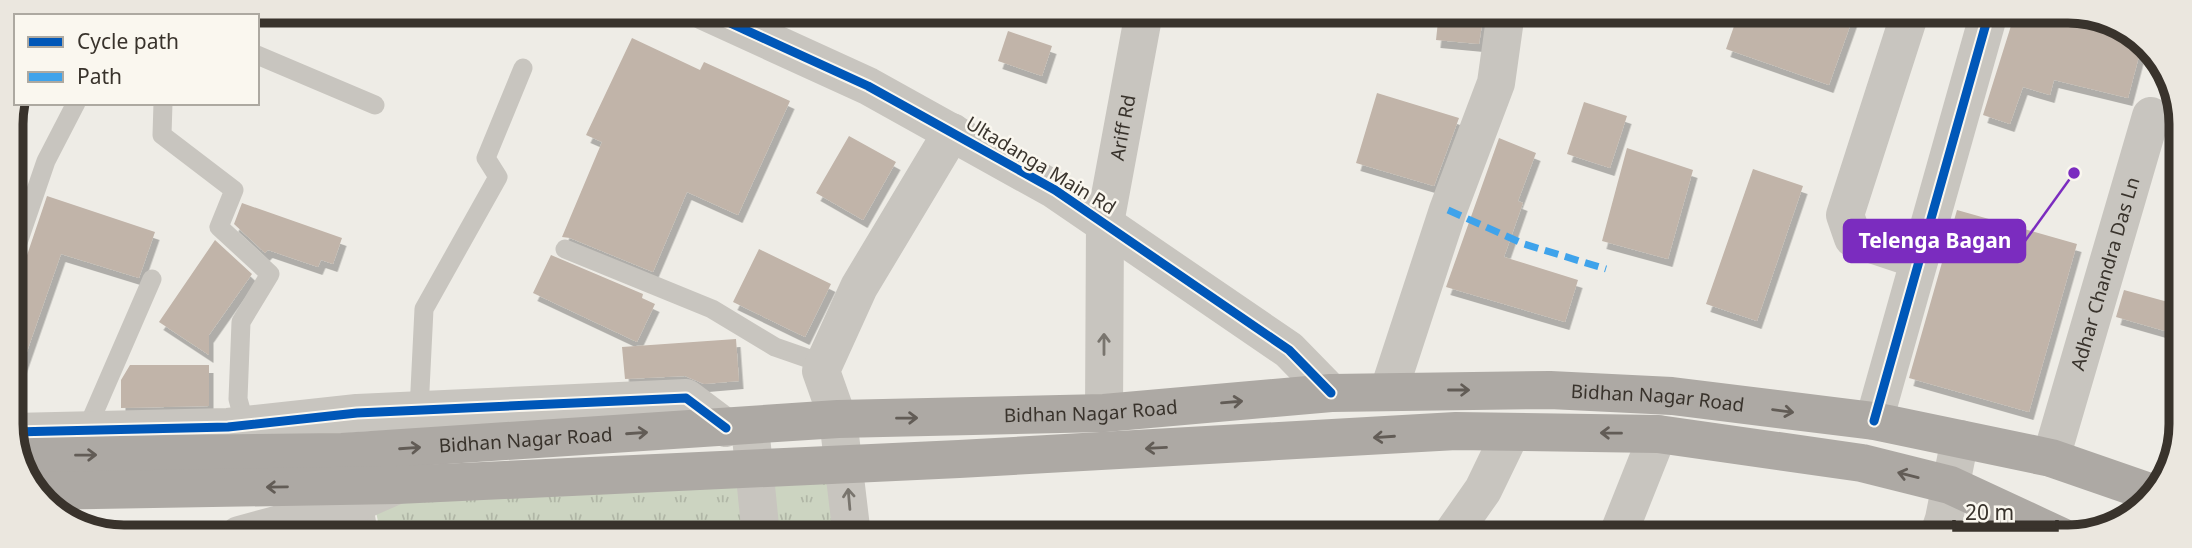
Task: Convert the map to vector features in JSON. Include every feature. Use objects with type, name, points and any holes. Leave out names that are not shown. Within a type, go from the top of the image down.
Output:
[{"type":"main road","name":"Bidhan Nagar Road","points":[[48,491],[350,494],[738,427],[838,419],[1104,413],[1389,390],[1550,390],[1672,396],[1874,421],[2051,458],[2144,490]]},
{"type":"main road","name":"Bidhan Nagar Road","points":[[28,457],[350,494],[397,485],[846,462],[959,459],[1456,431],[1658,434],[1862,463],[1950,485],[2036,525]]},
{"type":"street","name":"Ultadanga Main Rd","points":[[752,23],[1055,190],[1289,350],[1331,393]]},
{"type":"street","name":"Ariff Rd","points":[[1104,413],[1105,223],[1142,23]]},
{"type":"street","points":[[1389,390],[1448,210],[1496,83],[1504,23]]},
{"type":"street","points":[[1907,23],[1845,215],[1853,239],[1919,260]]},
{"type":"street","points":[[1874,421],[1986,23]]},
{"type":"street","name":"Adhar Chandra Das Ln","points":[[2051,458],[2165,118]]},
{"type":"street","points":[[851,525],[846,462],[838,419],[821,371],[859,287],[952,132]]},
{"type":"street","points":[[24,432],[245,425],[357,413],[686,398],[738,427],[755,468],[760,525]]},
{"type":"street","points":[[1458,525],[1483,490],[1511,432]]},
{"type":"street","points":[[1622,525],[1658,434]]},
{"type":"street","points":[[1941,525],[1960,439]]},
{"type":"street","points":[[266,525],[350,494]]},
{"type":"lane","points":[[259,56],[375,105]]},
{"type":"lane","points":[[419,410],[424,309],[498,177],[486,158],[523,68]]},
{"type":"lane","points":[[23,228],[46,161],[75,105]]},
{"type":"lane","points":[[163,105],[162,135],[234,190],[219,226],[270,274],[241,322],[238,399],[245,425]]},
{"type":"lane","points":[[565,249],[712,309],[775,347],[824,364]]},
{"type":"lane","points":[[86,431],[152,279]]},
{"type":"green space","points":[[836,462],[842,525],[775,525],[769,469]]},
{"type":"green space","points":[[745,472],[751,525],[379,525],[375,507],[433,487]]},
{"type":"building","points":[[1438,23],[1482,23],[1479,44],[1436,40]]},
{"type":"building","points":[[1735,23],[1851,23],[1829,85],[1726,49]]},
{"type":"building","points":[[2012,23],[2088,25],[2119,36],[2140,52],[2128,98],[2054,80],[2050,95],[2023,87],[2010,124],[1983,115]]},
{"type":"building","points":[[1008,31],[1052,46],[1042,76],[998,61]]},
{"type":"building","points":[[632,38],[700,70],[704,62],[790,101],[738,215],[687,192],[653,272],[562,237],[602,142],[586,135]]},
{"type":"building","points":[[1377,93],[1459,118],[1434,186],[1356,163]]},
{"type":"building","points":[[1584,102],[1627,116],[1610,168],[1567,154]]},
{"type":"building","points":[[849,136],[896,162],[863,220],[816,193]]},
{"type":"building","points":[[1499,138],[1536,153],[1518,201],[1523,203],[1504,257],[1578,280],[1565,322],[1446,287]]},
{"type":"building","points":[[1627,148],[1693,170],[1668,259],[1602,241]]},
{"type":"building","points":[[1753,169],[1803,186],[1757,321],[1706,304]]},
{"type":"building","points":[[47,196],[155,232],[139,278],[61,254],[23,363],[24,264]]},
{"type":"building","points":[[242,203],[342,238],[333,264],[321,260],[318,267],[268,250],[265,253],[234,224]]},
{"type":"building","points":[[1957,210],[2077,244],[2029,412],[1909,378]]},
{"type":"building","points":[[215,240],[252,274],[209,335],[209,355],[159,322]]},
{"type":"building","points":[[759,249],[831,284],[805,337],[733,302]]},
{"type":"building","points":[[551,255],[643,294],[642,298],[655,304],[637,342],[533,293]]},
{"type":"building","points":[[2124,290],[2169,302],[2169,332],[2116,317]]},
{"type":"building","points":[[736,339],[739,381],[704,384],[685,376],[625,379],[622,347]]},
{"type":"building","points":[[130,365],[209,365],[209,406],[121,408],[121,380]]},
{"type":"marked path","points":[[1448,210],[1524,244],[1606,269]]},
{"type":"cycle path","points":[[730,23],[868,86],[1055,190],[1289,350],[1331,393]]},
{"type":"cycle path","points":[[1874,421],[1986,23]]},
{"type":"cycle path","points":[[24,432],[228,427],[357,413],[686,398],[726,428]]},
{"type":"place","name":"Telenga Bagan","points":[[2074,173]]}]
